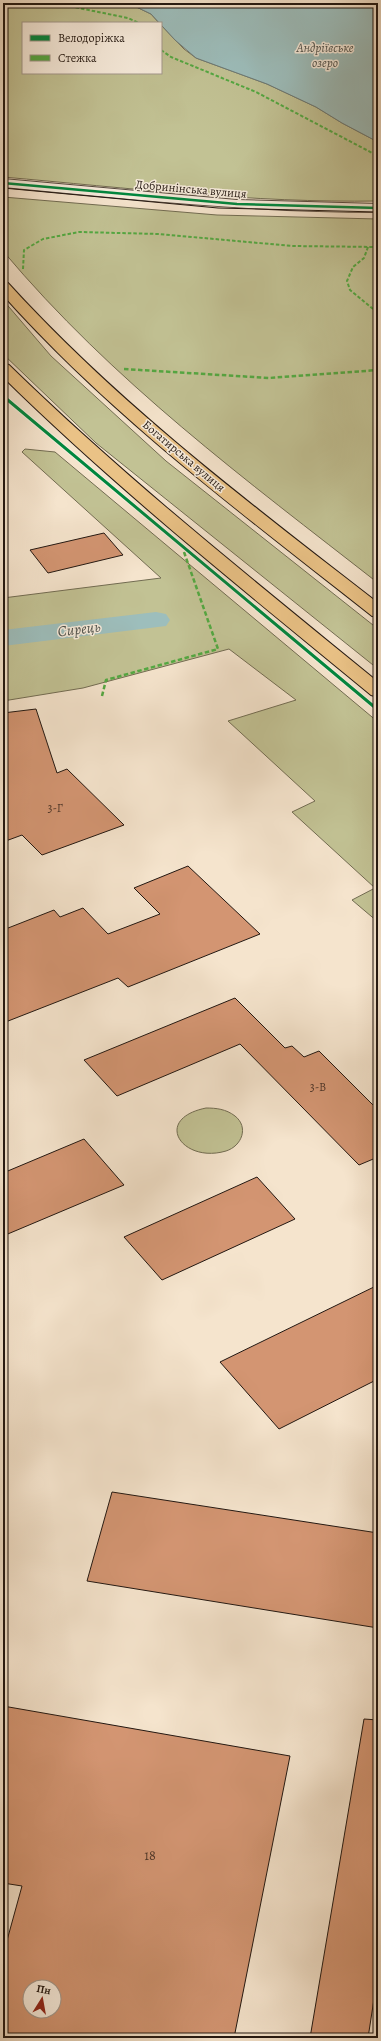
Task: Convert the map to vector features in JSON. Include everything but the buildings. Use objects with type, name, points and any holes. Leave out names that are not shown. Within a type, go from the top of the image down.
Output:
[{"type":"main road","name":"Богатирська вулиця","points":[[3,286],[64,352],[152,430],[241,505],[378,612]]},
{"type":"main road","points":[[3,368],[45,411],[207,551],[378,691]]},
{"type":"street","name":"Добринінська вулиця","points":[[3,183],[219,203],[343,209],[378,208]]},
{"type":"green space","points":[[3,3],[128,3],[151,14],[158,22],[22,22],[22,74],[162,74],[162,26],[184,49],[196,58],[267,84],[316,107],[378,142],[378,201],[284,200],[190,194],[3,177]]},
{"type":"green space","points":[[3,197],[217,215],[378,219],[378,583],[230,467],[182,427],[89,344],[45,299],[3,251]]},
{"type":"green space","points":[[3,300],[51,356],[166,461],[378,629],[378,669],[96,443],[3,354]]},
{"type":"green space","points":[[25,449],[55,452],[378,722],[378,922],[352,900],[375,888],[292,812],[315,801],[228,721],[296,700],[229,649],[83,688],[3,701],[3,598],[161,578],[22,452]]},
{"type":"green space","points":[[206,1108],[225,1110],[239,1120],[242,1125],[242,1136],[240,1141],[232,1149],[210,1153],[197,1151],[186,1146],[179,1138],[177,1130],[180,1121],[190,1114]]},
{"type":"water","name":"Андріївське озеро","points":[[128,3],[378,3],[378,142],[316,107],[267,84],[196,58],[175,40],[162,26],[162,22],[158,22],[151,14]]},
{"type":"waterway","name":"Сирець","points":[[3,638],[156,620]]},
{"type":"tram line","points":[[3,188],[218,208],[378,212]]},
{"type":"marked path","points":[[54,3],[128,18],[137,22]]},
{"type":"marked path","points":[[162,51],[171,57],[256,92],[378,156]]},
{"type":"marked path","points":[[23,269],[24,250],[32,244],[43,239],[79,232],[159,234],[292,246],[378,247]]},
{"type":"marked path","points":[[368,247],[364,258],[353,267],[347,281],[350,290],[378,313]]},
{"type":"marked path","points":[[124,369],[269,378],[378,370]]},
{"type":"marked path","points":[[102,696],[106,680],[218,649],[184,552]]},
{"type":"cycle path","points":[[3,183],[237,204],[331,208],[378,208]]},
{"type":"cycle path","points":[[3,396],[57,443],[189,551],[378,710]]}]
